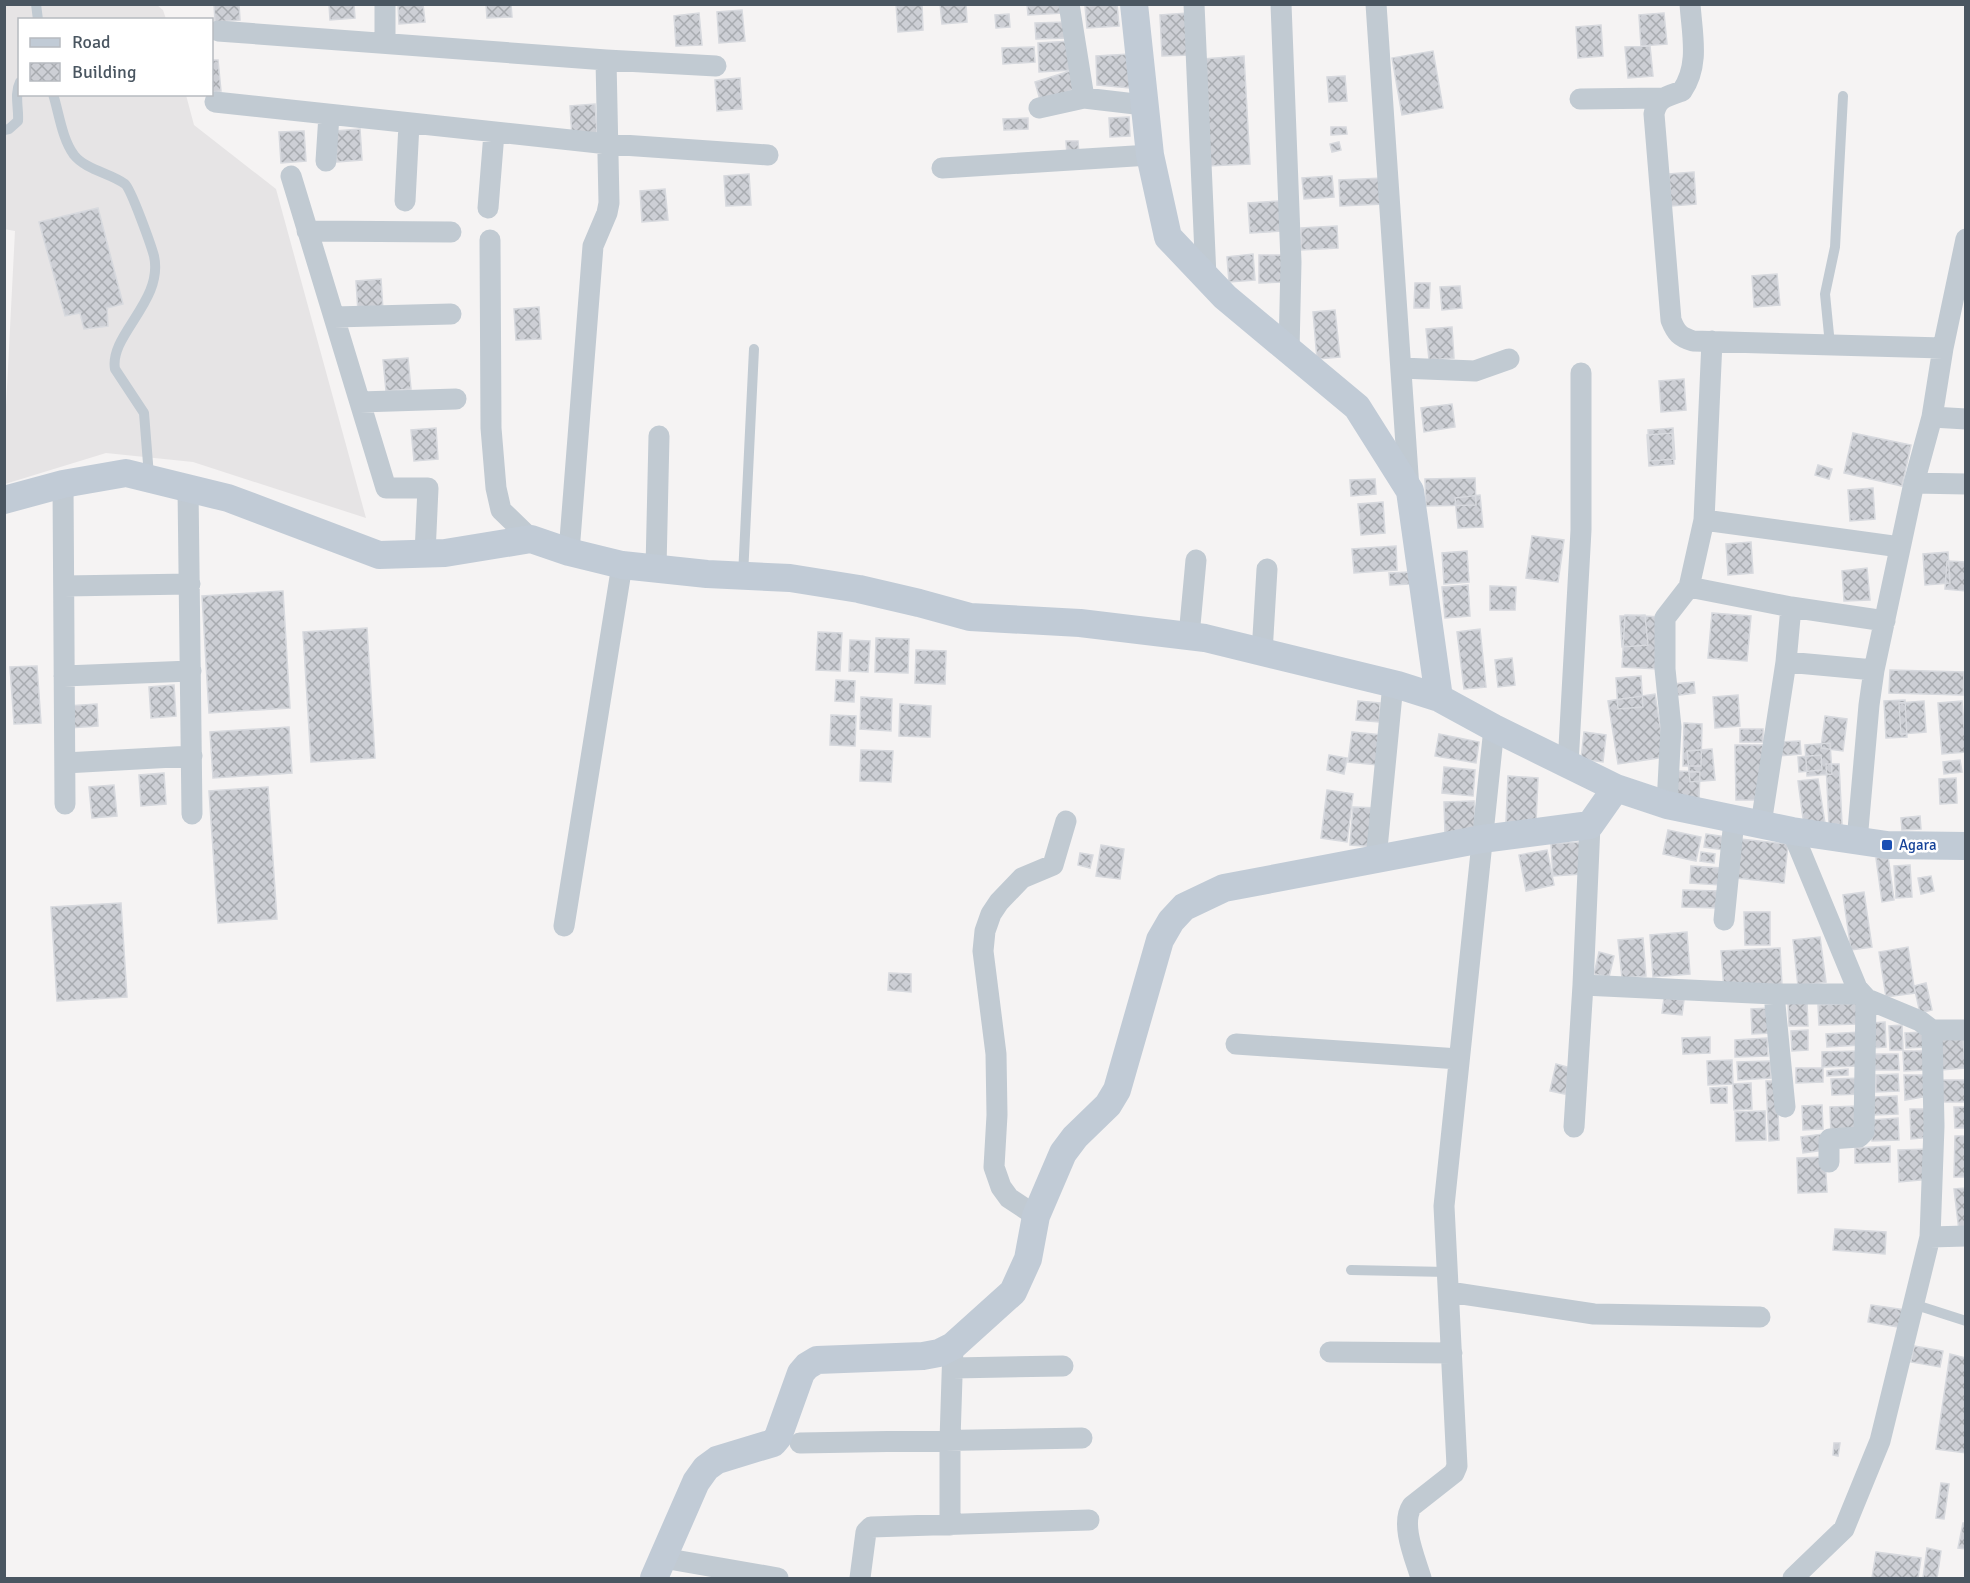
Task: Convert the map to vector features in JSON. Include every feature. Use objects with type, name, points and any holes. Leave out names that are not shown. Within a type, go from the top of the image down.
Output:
[{"type":"street","points":[[385,4],[386,43]]},
{"type":"street","points":[[1070,4],[1084,98]]},
{"type":"street","points":[[1134,4],[1150,155],[1168,237],[1225,297],[1357,407],[1410,491]]},
{"type":"street","points":[[1194,4],[1206,277]]},
{"type":"street","points":[[1281,4],[1291,262],[1289,351]]},
{"type":"street","points":[[1376,4],[1410,491],[1439,698]]},
{"type":"street","points":[[1580,99],[1662,98],[1682,91],[1692,71],[1694,56],[1690,4]]},
{"type":"street","points":[[218,31],[716,66]]},
{"type":"street","points":[[569,552],[593,246],[596,235],[608,213],[609,203],[606,60]]},
{"type":"street","points":[[1039,108],[1084,98],[1144,105]]},
{"type":"street","points":[[1662,98],[1654,114],[1671,320],[1674,330],[1681,337],[1693,341],[1943,348]]},
{"type":"street","points":[[215,102],[608,144],[768,154]]},
{"type":"street","points":[[326,161],[329,115]]},
{"type":"street","points":[[405,201],[409,124]]},
{"type":"street","points":[[488,208],[494,133]]},
{"type":"street","points":[[942,168],[1150,155]]},
{"type":"street","points":[[291,177],[386,488],[428,488],[425,554]]},
{"type":"street","points":[[308,231],[451,232]]},
{"type":"street","points":[[1857,841],[1869,705],[1875,670],[1914,483],[1932,417],[1965,239]]},
{"type":"street","points":[[490,240],[491,428],[496,488],[501,510],[531,539],[569,552],[622,565],[790,578],[859,589],[970,617],[1080,623],[1205,638],[1393,684],[1439,698],[1494,728],[1616,788],[1667,805],[1792,831],[1857,841],[1887,845],[1965,846]]},
{"type":"street","points":[[334,317],[451,314]]},
{"type":"street","points":[[1667,805],[1671,727],[1665,669],[1665,618],[1689,587],[1704,520],[1712,341]]},
{"type":"street","points":[[1401,368],[1475,371],[1509,359]]},
{"type":"street","points":[[1568,765],[1581,530],[1581,373]]},
{"type":"street","points":[[360,402],[456,399]]},
{"type":"street","points":[[1932,417],[1965,419]]},
{"type":"street","points":[[656,568],[659,436]]},
{"type":"street","points":[[4,500],[63,484],[126,473],[228,498],[379,555],[445,553],[531,539]]},
{"type":"street","points":[[1914,483],[1965,484]]},
{"type":"street","points":[[63,484],[65,804]]},
{"type":"street","points":[[188,488],[192,814]]},
{"type":"street","points":[[1704,520],[1900,547]]},
{"type":"street","points":[[1189,636],[1196,560]]},
{"type":"street","points":[[564,926],[622,565]]},
{"type":"street","points":[[1262,653],[1267,569]]},
{"type":"street","points":[[64,586],[190,584]]},
{"type":"street","points":[[1689,587],[1791,607],[1885,621]]},
{"type":"street","points":[[1724,921],[1785,662],[1791,607]]},
{"type":"street","points":[[1785,662],[1875,670]]},
{"type":"street","points":[[64,676],[191,670]]},
{"type":"street","points":[[1376,859],[1393,684]]},
{"type":"street","points":[[1421,1578],[1406,1524],[1409,1511],[1412,1506],[1454,1473],[1457,1466],[1444,1206],[1494,728]]},
{"type":"street","points":[[64,763],[192,756]]},
{"type":"street","points":[[1574,1127],[1590,825],[1616,788]]},
{"type":"street","points":[[1036,1216],[1009,1198],[1001,1187],[994,1167],[997,1115],[996,1054],[983,951],[985,931],[991,914],[1011,888],[1022,879],[1053,865],[1057,858],[1066,820]]},
{"type":"street","points":[[950,1525],[953,1357],[1013,1292],[1028,1259],[1036,1216],[1063,1153],[1075,1137],[1108,1105],[1117,1090],[1160,940],[1171,921],[1184,906],[1224,888],[1482,839],[1590,825]]},
{"type":"street","points":[[1792,831],[1857,988],[1864,996],[1864,1132],[1859,1137],[1830,1139],[1828,1141],[1829,1161]]},
{"type":"street","points":[[1583,986],[1864,996],[1920,1021],[1932,1030],[1965,1030]]},
{"type":"street","points":[[1774,994],[1785,1107]]},
{"type":"street","points":[[1793,1578],[1844,1529],[1880,1441],[1930,1237],[1934,1126],[1932,1030]]},
{"type":"street","points":[[1236,1044],[1459,1059]]},
{"type":"street","points":[[1930,1237],[1965,1236]]},
{"type":"street","points":[[1448,1282],[1594,1314],[1760,1317]]},
{"type":"street","points":[[1330,1352],[1452,1353]]},
{"type":"street","points":[[778,1578],[658,1568],[696,1482],[706,1468],[726,1456],[773,1443],[778,1437],[801,1373],[812,1362],[923,1356],[939,1353],[953,1357],[1063,1366]]},
{"type":"street","points":[[800,1443],[1082,1438]]},
{"type":"street","points":[[860,1578],[866,1532],[872,1527],[1089,1520]]},
{"type":"lane","points":[[4,130],[9,129],[18,121],[19,107],[16,89],[18,86]]},
{"type":"lane","points":[[54,96],[69,147],[76,157],[128,187],[154,256],[155,275],[149,296],[117,350],[114,363],[115,369],[144,413],[149,479]]},
{"type":"lane","points":[[1830,345],[1825,294],[1835,247],[1844,96]]},
{"type":"lane","points":[[743,576],[754,349]]},
{"type":"lane","points":[[1351,1270],[1448,1282]]},
{"type":"lane","points":[[1913,1304],[1965,1321]]},
{"type":"shaded area","points":[[5,5],[157,5],[163,10],[166,18],[18,18],[18,96],[186,96],[194,125],[276,189],[366,518],[193,462],[106,453],[5,484],[5,426],[15,231],[4,229]]},
{"type":"building","points":[[214,4],[239,4],[240,20],[215,22]]},
{"type":"building","points":[[329,4],[354,4],[355,18],[330,20]]},
{"type":"building","points":[[398,4],[423,4],[425,22],[399,24]]},
{"type":"building","points":[[486,4],[511,4],[512,17],[487,18]]},
{"type":"building","points":[[896,4],[922,4],[923,30],[898,32]]},
{"type":"building","points":[[940,4],[966,4],[967,22],[942,24]]},
{"type":"building","points":[[1027,4],[1062,4],[1063,13],[1028,15]]},
{"type":"building","points":[[1117,4],[1119,26],[1087,28],[1085,6]]},
{"type":"building","points":[[742,10],[745,41],[719,43],[717,12]]},
{"type":"building","points":[[699,13],[702,45],[676,46],[674,16]]},
{"type":"building","points":[[1188,13],[1190,55],[1162,56],[1160,15]]},
{"type":"building","points":[[1664,13],[1667,44],[1641,46],[1639,15]]},
{"type":"building","points":[[1009,14],[1010,27],[996,28],[995,15]]},
{"type":"building","points":[[1067,22],[1068,38],[1036,39],[1035,23]]},
{"type":"building","points":[[1601,25],[1603,56],[1578,58],[1576,27]]},
{"type":"building","points":[[1072,41],[1073,70],[1039,72],[1038,43]]},
{"type":"building","points":[[1650,46],[1653,76],[1628,78],[1625,47]]},
{"type":"building","points":[[1034,47],[1035,62],[1003,64],[1002,48]]},
{"type":"building","points":[[1433,51],[1443,108],[1402,115],[1392,58]]},
{"type":"building","points":[[1130,54],[1130,88],[1097,85],[1096,56]]},
{"type":"building","points":[[1244,56],[1250,164],[1208,166],[1202,59]]},
{"type":"building","points":[[213,60],[218,60],[221,91],[213,92]]},
{"type":"building","points":[[1070,71],[1076,89],[1040,100],[1035,82]]},
{"type":"building","points":[[1345,76],[1347,101],[1329,102],[1327,77]]},
{"type":"building","points":[[740,78],[742,109],[717,111],[715,80]]},
{"type":"building","points":[[595,104],[597,135],[572,137],[570,106]]},
{"type":"building","points":[[1129,117],[1130,136],[1110,137],[1109,118]]},
{"type":"building","points":[[1028,118],[1028,129],[1004,130],[1003,119]]},
{"type":"building","points":[[1331,127],[1346,127],[1347,134],[1331,135]]},
{"type":"building","points":[[360,129],[362,160],[337,162],[335,131]]},
{"type":"building","points":[[304,131],[306,161],[281,163],[279,132]]},
{"type":"building","points":[[1066,141],[1078,141],[1079,155],[1067,155]]},
{"type":"building","points":[[1339,142],[1341,150],[1332,152],[1330,144]]},
{"type":"building","points":[[1694,172],[1696,204],[1671,206],[1669,174]]},
{"type":"building","points":[[749,174],[751,205],[726,206],[724,176]]},
{"type":"building","points":[[1332,176],[1334,197],[1304,199],[1302,178]]},
{"type":"building","points":[[1383,178],[1384,204],[1340,206],[1339,180]]},
{"type":"building","points":[[665,189],[668,220],[642,222],[640,191]]},
{"type":"building","points":[[1280,201],[1282,231],[1250,233],[1248,203]]},
{"type":"building","points":[[98,208],[123,304],[107,308],[108,326],[84,329],[80,313],[65,316],[39,222]]},
{"type":"building","points":[[1337,226],[1338,248],[1301,250],[1301,228]]},
{"type":"building","points":[[1253,254],[1255,280],[1229,282],[1227,257]]},
{"type":"building","points":[[1259,255],[1284,255],[1284,282],[1259,283]]},
{"type":"building","points":[[1777,274],[1780,305],[1754,307],[1752,276]]},
{"type":"building","points":[[381,279],[383,310],[358,312],[356,281]]},
{"type":"building","points":[[1415,283],[1430,283],[1429,308],[1414,308]]},
{"type":"building","points":[[1460,286],[1462,308],[1442,310],[1440,287]]},
{"type":"building","points":[[539,307],[541,339],[516,340],[514,309]]},
{"type":"building","points":[[1335,310],[1340,357],[1317,359],[1313,312]]},
{"type":"building","points":[[1452,327],[1454,358],[1429,360],[1426,329]]},
{"type":"building","points":[[408,358],[411,389],[386,391],[383,360]]},
{"type":"building","points":[[1684,379],[1686,410],[1661,412],[1659,381]]},
{"type":"building","points":[[1452,404],[1455,427],[1424,432],[1421,408]]},
{"type":"building","points":[[436,428],[438,459],[414,461],[411,430]]},
{"type":"building","points":[[1673,428],[1675,459],[1650,461],[1648,430]]},
{"type":"building","points":[[1672,433],[1674,464],[1649,466],[1647,435]]},
{"type":"building","points":[[1853,433],[1911,445],[1902,486],[1844,473]]},
{"type":"building","points":[[1818,465],[1832,469],[1829,479],[1815,475]]},
{"type":"building","points":[[1475,478],[1476,505],[1426,506],[1425,479]]},
{"type":"building","points":[[1375,479],[1376,494],[1351,496],[1350,480]]},
{"type":"building","points":[[1873,488],[1875,519],[1850,521],[1848,490]]},
{"type":"building","points":[[1480,495],[1483,527],[1458,528],[1455,498]]},
{"type":"building","points":[[1383,502],[1385,533],[1361,535],[1358,504]]},
{"type":"building","points":[[1532,536],[1564,540],[1558,582],[1526,578]]},
{"type":"building","points":[[1751,542],[1753,573],[1728,575],[1726,544]]},
{"type":"building","points":[[1396,546],[1397,570],[1354,573],[1352,549]]},
{"type":"building","points":[[1467,551],[1469,582],[1444,584],[1442,553]]},
{"type":"building","points":[[1948,552],[1950,583],[1925,585],[1923,554]]},
{"type":"building","points":[[1947,561],[1966,562],[1966,591],[1945,589]]},
{"type":"building","points":[[1867,568],[1870,600],[1844,601],[1842,571]]},
{"type":"building","points":[[1410,572],[1410,584],[1390,585],[1389,573]]},
{"type":"building","points":[[1468,585],[1470,616],[1445,618],[1442,587]]},
{"type":"building","points":[[1490,586],[1516,587],[1515,610],[1490,610]]},
{"type":"building","points":[[283,591],[290,708],[209,713],[202,596]]},
{"type":"building","points":[[1712,613],[1751,616],[1747,661],[1708,658]]},
{"type":"building","points":[[1625,615],[1661,617],[1658,669],[1622,667]]},
{"type":"building","points":[[1645,615],[1648,645],[1622,647],[1620,616]]},
{"type":"building","points":[[367,628],[375,758],[311,762],[303,632]]},
{"type":"building","points":[[1480,629],[1486,687],[1464,689],[1457,632]]},
{"type":"building","points":[[818,632],[842,633],[840,671],[816,670]]},
{"type":"building","points":[[876,638],[909,639],[908,673],[875,672]]},
{"type":"building","points":[[850,640],[870,641],[868,672],[849,671]]},
{"type":"building","points":[[916,650],[946,651],[945,684],[915,683]]},
{"type":"building","points":[[1512,658],[1515,685],[1498,687],[1495,660]]},
{"type":"building","points":[[37,666],[41,723],[14,724],[10,667]]},
{"type":"building","points":[[1890,670],[1964,672],[1963,695],[1889,693]]},
{"type":"building","points":[[1641,676],[1643,707],[1618,709],[1616,678]]},
{"type":"building","points":[[836,680],[855,681],[854,702],[835,701]]},
{"type":"building","points":[[1694,682],[1695,693],[1673,696],[1672,684]]},
{"type":"building","points":[[174,685],[176,716],[151,718],[149,687]]},
{"type":"building","points":[[1655,694],[1665,757],[1618,764],[1608,701]]},
{"type":"building","points":[[1738,695],[1740,726],[1715,728],[1713,697]]},
{"type":"building","points":[[861,697],[892,699],[891,731],[860,729]]},
{"type":"building","points":[[1905,700],[1907,737],[1886,738],[1884,701]]},
{"type":"building","points":[[1358,701],[1380,703],[1379,722],[1356,720]]},
{"type":"building","points":[[1924,701],[1926,732],[1901,734],[1899,703]]},
{"type":"building","points":[[1962,701],[1966,752],[1942,754],[1938,703]]},
{"type":"building","points":[[97,704],[98,726],[68,728],[67,706]]},
{"type":"building","points":[[900,704],[931,706],[930,737],[899,736]]},
{"type":"building","points":[[831,715],[856,716],[855,746],[830,745]]},
{"type":"building","points":[[1825,716],[1847,719],[1843,751],[1821,748]]},
{"type":"building","points":[[1684,723],[1702,724],[1701,766],[1683,766]]},
{"type":"building","points":[[289,727],[292,773],[213,778],[210,732]]},
{"type":"building","points":[[1740,729],[1763,729],[1763,742],[1740,742]]},
{"type":"building","points":[[1352,732],[1382,735],[1378,765],[1348,762]]},
{"type":"building","points":[[1584,732],[1606,735],[1603,762],[1581,759]]},
{"type":"building","points":[[1439,734],[1479,742],[1476,763],[1435,756]]},
{"type":"building","points":[[1800,741],[1801,754],[1779,756],[1778,742]]},
{"type":"building","points":[[1830,743],[1832,774],[1807,776],[1805,745]]},
{"type":"building","points":[[1735,745],[1763,745],[1763,800],[1736,800]]},
{"type":"building","points":[[1712,749],[1715,780],[1690,782],[1687,751]]},
{"type":"building","points":[[861,750],[893,751],[891,782],[860,781]]},
{"type":"building","points":[[1329,755],[1347,758],[1344,774],[1327,770]]},
{"type":"building","points":[[1821,755],[1822,770],[1799,772],[1798,757]]},
{"type":"building","points":[[1960,760],[1962,772],[1944,774],[1943,762]]},
{"type":"building","points":[[1826,764],[1839,764],[1842,824],[1829,825]]},
{"type":"building","points":[[1444,767],[1475,770],[1473,796],[1442,793]]},
{"type":"building","points":[[1677,771],[1700,772],[1699,799],[1675,798]]},
{"type":"building","points":[[164,773],[166,804],[141,806],[139,775]]},
{"type":"building","points":[[1508,776],[1538,778],[1536,823],[1506,822]]},
{"type":"building","points":[[1956,778],[1957,803],[1940,804],[1939,779]]},
{"type":"building","points":[[1818,779],[1825,823],[1804,826],[1798,781]]},
{"type":"building","points":[[114,785],[117,816],[92,818],[89,787]]},
{"type":"building","points":[[268,787],[277,919],[218,923],[209,791]]},
{"type":"building","points":[[1327,790],[1353,794],[1347,842],[1321,838]]},
{"type":"building","points":[[1474,801],[1476,833],[1445,835],[1444,802]]},
{"type":"building","points":[[1353,807],[1379,808],[1377,847],[1350,845]]},
{"type":"building","points":[[1920,816],[1921,829],[1902,830],[1901,818]]},
{"type":"building","points":[[1668,830],[1701,837],[1696,861],[1663,854]]},
{"type":"building","points":[[1706,834],[1726,837],[1724,850],[1704,847]]},
{"type":"building","points":[[1740,839],[1788,844],[1784,883],[1736,878]]},
{"type":"building","points":[[1580,842],[1582,874],[1553,876],[1551,844]]},
{"type":"building","points":[[1101,845],[1124,849],[1120,879],[1096,876]]},
{"type":"building","points":[[1547,850],[1554,885],[1526,891],[1519,855]]},
{"type":"building","points":[[1701,852],[1715,854],[1714,863],[1700,861]]},
{"type":"building","points":[[1080,853],[1093,855],[1090,868],[1078,865]]},
{"type":"building","points":[[1888,856],[1894,900],[1882,902],[1876,858]]},
{"type":"building","points":[[1910,865],[1912,897],[1896,898],[1894,866]]},
{"type":"building","points":[[1691,866],[1722,868],[1721,885],[1690,883]]},
{"type":"building","points":[[1931,876],[1934,891],[1921,894],[1918,878]]},
{"type":"building","points":[[1683,890],[1719,891],[1718,908],[1682,907]]},
{"type":"building","points":[[1864,892],[1872,947],[1851,950],[1843,895]]},
{"type":"building","points":[[121,903],[127,997],[57,1001],[51,907]]},
{"type":"building","points":[[1744,912],[1770,912],[1770,945],[1745,945]]},
{"type":"building","points":[[1687,932],[1690,974],[1653,977],[1650,935]]},
{"type":"building","points":[[1820,937],[1826,982],[1798,986],[1793,940]]},
{"type":"building","points":[[1643,938],[1646,976],[1622,978],[1618,940]]},
{"type":"building","points":[[1908,947],[1915,993],[1886,997],[1879,952]]},
{"type":"building","points":[[1780,948],[1782,985],[1724,989],[1721,951]]},
{"type":"building","points":[[1599,952],[1614,956],[1609,977],[1594,974]]},
{"type":"building","points":[[889,973],[911,974],[911,992],[888,990]]},
{"type":"building","points":[[1926,983],[1932,1010],[1920,1013],[1914,986]]},
{"type":"building","points":[[1664,998],[1684,1000],[1682,1015],[1662,1013]]},
{"type":"building","points":[[1807,1002],[1808,1026],[1789,1026],[1788,1003]]},
{"type":"building","points":[[1859,1003],[1860,1024],[1819,1025],[1818,1005]]},
{"type":"building","points":[[1771,1008],[1772,1033],[1752,1034],[1751,1009]]},
{"type":"building","points":[[1885,1022],[1886,1047],[1872,1048],[1871,1023]]},
{"type":"building","points":[[1902,1025],[1903,1050],[1890,1050],[1889,1026]]},
{"type":"building","points":[[1808,1030],[1808,1050],[1792,1051],[1791,1031]]},
{"type":"building","points":[[1861,1032],[1861,1045],[1827,1047],[1826,1034]]},
{"type":"building","points":[[1924,1032],[1925,1047],[1906,1048],[1905,1033]]},
{"type":"building","points":[[1710,1037],[1710,1053],[1683,1054],[1682,1038]]},
{"type":"building","points":[[1963,1037],[1965,1068],[1941,1070],[1939,1038]]},
{"type":"building","points":[[1767,1038],[1768,1056],[1735,1057],[1735,1040]]},
{"type":"building","points":[[1861,1051],[1861,1066],[1822,1067],[1822,1052]]},
{"type":"building","points":[[1903,1051],[1925,1051],[1926,1070],[1904,1071]]},
{"type":"building","points":[[1874,1054],[1898,1054],[1899,1070],[1875,1070]]},
{"type":"building","points":[[1732,1060],[1733,1084],[1708,1085],[1707,1061]]},
{"type":"building","points":[[1770,1061],[1771,1078],[1738,1080],[1737,1062]]},
{"type":"building","points":[[1556,1064],[1571,1068],[1565,1094],[1550,1091]]},
{"type":"building","points":[[1796,1068],[1823,1068],[1823,1082],[1796,1083]]},
{"type":"building","points":[[1848,1069],[1848,1075],[1827,1076],[1827,1071]]},
{"type":"building","points":[[1898,1074],[1899,1091],[1876,1092],[1876,1075]]},
{"type":"building","points":[[1904,1075],[1930,1075],[1928,1096],[1905,1100]]},
{"type":"building","points":[[1863,1078],[1863,1094],[1832,1095],[1831,1079]]},
{"type":"building","points":[[1941,1080],[1966,1080],[1966,1102],[1942,1102]]},
{"type":"building","points":[[1766,1081],[1777,1081],[1779,1140],[1769,1141]]},
{"type":"building","points":[[1751,1083],[1752,1109],[1734,1110],[1733,1084]]},
{"type":"building","points":[[1727,1087],[1727,1103],[1711,1103],[1710,1088]]},
{"type":"building","points":[[1897,1096],[1898,1114],[1874,1115],[1873,1097]]},
{"type":"building","points":[[1822,1105],[1823,1129],[1803,1130],[1802,1106]]},
{"type":"building","points":[[1860,1106],[1862,1134],[1831,1136],[1830,1107]]},
{"type":"building","points":[[1954,1107],[1966,1107],[1966,1128],[1955,1128]]},
{"type":"building","points":[[1910,1109],[1929,1109],[1932,1137],[1911,1139]]},
{"type":"building","points":[[1765,1111],[1766,1140],[1736,1141],[1735,1112]]},
{"type":"building","points":[[1898,1118],[1899,1140],[1872,1141],[1871,1120]]},
{"type":"building","points":[[1823,1134],[1825,1150],[1803,1153],[1801,1137]]},
{"type":"building","points":[[1955,1136],[1966,1136],[1966,1177],[1954,1177]]},
{"type":"building","points":[[1890,1146],[1890,1162],[1855,1163],[1855,1148]]},
{"type":"building","points":[[1930,1149],[1931,1179],[1899,1182],[1898,1150]]},
{"type":"building","points":[[1825,1157],[1827,1192],[1798,1193],[1797,1158]]},
{"type":"building","points":[[1966,1188],[1966,1230],[1959,1231],[1954,1189]]},
{"type":"building","points":[[1835,1229],[1886,1232],[1885,1254],[1833,1250]]},
{"type":"building","points":[[1871,1305],[1905,1310],[1903,1328],[1868,1322]]},
{"type":"building","points":[[1914,1346],[1943,1351],[1940,1367],[1911,1362]]},
{"type":"building","points":[[1950,1354],[1966,1358],[1966,1453],[1936,1449]]},
{"type":"building","points":[[1834,1443],[1840,1443],[1838,1456],[1833,1455]]},
{"type":"building","points":[[1941,1483],[1949,1484],[1944,1519],[1936,1518]]},
{"type":"building","points":[[1963,1523],[1966,1523],[1966,1549],[1958,1548]]},
{"type":"building","points":[[1927,1548],[1941,1551],[1937,1578],[1923,1578]]},
{"type":"building","points":[[1876,1552],[1921,1558],[1918,1578],[1872,1578]]},
{"type":"place","name":"Agara","points":[[1887,845]]}]
